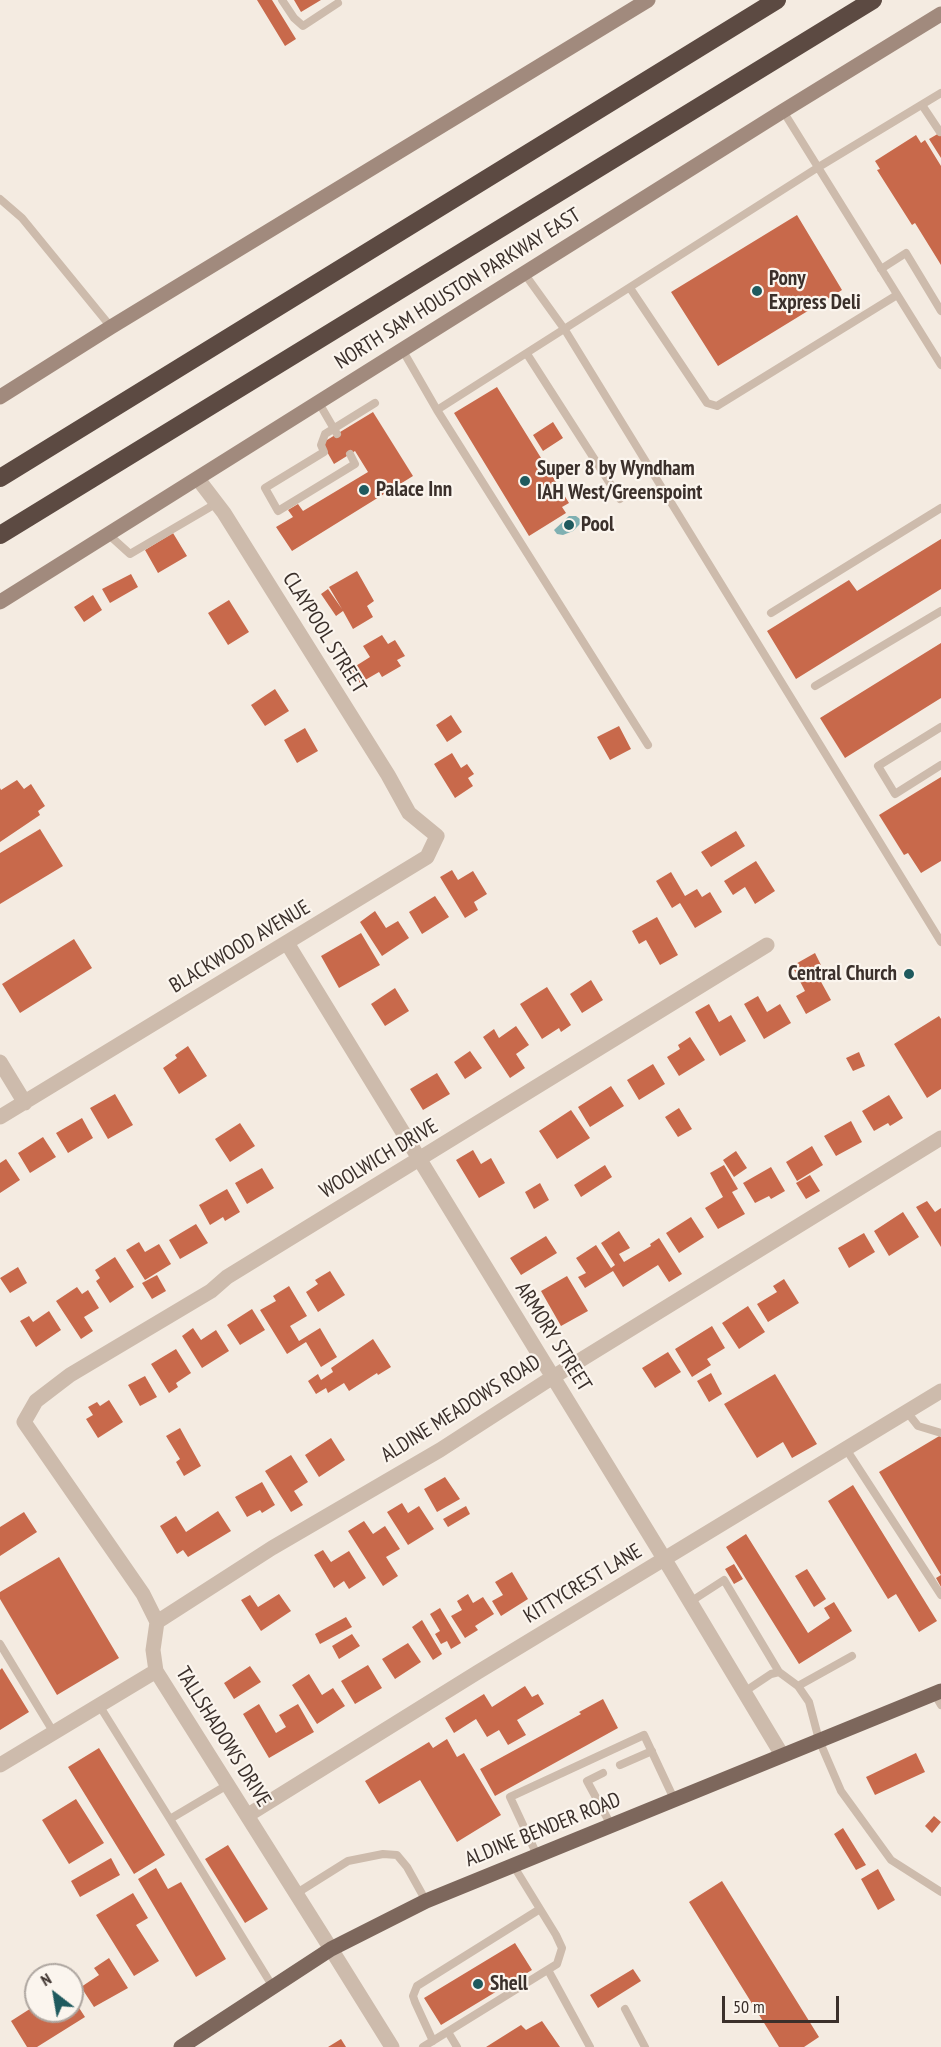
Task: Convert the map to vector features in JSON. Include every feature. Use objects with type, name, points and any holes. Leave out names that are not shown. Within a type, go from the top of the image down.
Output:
[{"type":"highway","points":[[0,478],[777,0]]},
{"type":"highway","name":"NORTH SAM HOUSTON PARKWAY EAST","points":[[0,535],[873,0]]},
{"type":"main road","points":[[0,398],[111,327],[648,0]]},
{"type":"main road","name":"NORTH SAM HOUSTON PARKWAY EAST","points":[[0,602],[941,14]]},
{"type":"main road","name":"ALDINE BENDER ROAD","points":[[181,2047],[331,1949],[426,1901],[819,1740],[939,1696]]},
{"type":"street","name":"CLAYPOOL STREET","points":[[198,479],[217,503],[410,813]]},
{"type":"street","name":"BLACKWOOD AVENUE","points":[[0,1117],[427,857],[437,836],[410,813]]},
{"type":"street","name":"ARMORY STREET","points":[[286,943],[665,1560],[782,1755]]},
{"type":"street","name":"WOOLWICH DRIVE","points":[[157,1622],[137,1585],[24,1422],[36,1401],[70,1375],[211,1291],[227,1277],[767,945]]},
{"type":"street","points":[[0,1062],[25,1103]]},
{"type":"street","name":"ALDINE MEADOWS ROAD","points":[[157,1622],[272,1548],[440,1450],[553,1377],[941,1138]]},
{"type":"street","name":"KITTYCREST LANE","points":[[248,1815],[478,1672],[941,1391]]},
{"type":"street","name":"TALLSHADOWS DRIVE","points":[[157,1622],[153,1650],[156,1671],[392,2047]]},
{"type":"street","points":[[0,1766],[156,1671]]},
{"type":"lane","points":[[282,0],[294,18],[303,26],[339,1]]},
{"type":"lane","points":[[437,410],[817,168],[941,93]]},
{"type":"lane","points":[[922,105],[939,132]]},
{"type":"lane","points":[[783,111],[941,364]]},
{"type":"lane","points":[[0,199],[22,218],[111,327]]},
{"type":"lane","points":[[880,269],[906,253],[941,311]]},
{"type":"lane","points":[[524,273],[565,330],[941,942]]},
{"type":"lane","points":[[630,288],[707,403],[717,406],[897,296]]},
{"type":"lane","points":[[402,351],[648,745]]},
{"type":"lane","points":[[527,354],[620,499]]},
{"type":"lane","points":[[319,403],[335,431]]},
{"type":"lane","points":[[350,454],[355,465],[278,511],[265,488],[324,452],[321,445],[325,434],[335,431],[375,403]]},
{"type":"lane","points":[[109,535],[130,554],[217,503]]},
{"type":"lane","points":[[771,613],[941,508]]},
{"type":"lane","points":[[815,686],[941,611]]},
{"type":"lane","points":[[941,727],[878,765],[895,794],[941,765]]},
{"type":"lane","points":[[907,1412],[918,1426],[941,1432]]},
{"type":"lane","points":[[846,1449],[941,1595]]},
{"type":"lane","points":[[690,1602],[724,1580],[780,1672],[798,1686],[809,1702],[819,1740],[841,1791],[891,1860],[941,1892]]},
{"type":"lane","points":[[0,1644],[54,1733]]},
{"type":"lane","points":[[798,1686],[852,1656]]},
{"type":"lane","points":[[744,1692],[771,1674],[780,1672]]},
{"type":"lane","points":[[99,1705],[273,1987]]},
{"type":"lane","points":[[537,1855],[510,1797],[644,1735],[674,1799]]},
{"type":"lane","points":[[620,1765],[652,1751]]},
{"type":"lane","points":[[580,1765],[611,1825]]},
{"type":"lane","points":[[587,1781],[603,1773]]},
{"type":"lane","points":[[170,1820],[228,1784]]},
{"type":"lane","points":[[297,1893],[348,1862],[374,1856],[397,1855],[407,1867],[426,1901]]},
{"type":"lane","points":[[423,2047],[557,1964],[562,1948],[513,1865]]},
{"type":"lane","points":[[433,2041],[413,1996],[417,1986],[540,1909]]},
{"type":"lane","points":[[548,1970],[590,2047]]},
{"type":"lane","points":[[625,2009],[645,2047]]},
{"type":"lane","points":[[448,2032],[457,2047]]},
{"type":"water","name":"Pool","points":[[569,516],[576,516],[580,519],[580,524],[573,531],[563,535],[557,534],[554,530]]},
{"type":"building","points":[[257,0],[272,0],[296,39],[285,46]]},
{"type":"building","points":[[294,0],[321,0],[301,12]]},
{"type":"building","points":[[941,132],[941,158],[929,139]]},
{"type":"building","points":[[916,135],[921,143],[925,140],[941,166],[941,265],[915,223],[912,225],[877,170],[880,169],[875,161]]},
{"type":"building","name":"Pony Express Deli","points":[[797,215],[842,290],[718,366],[671,292]]},
{"type":"building","name":"Super 8 by Wyndham IAH West/Greenspoint","points":[[497,387],[569,503],[562,507],[566,513],[529,536],[454,413]]},
{"type":"building","name":"Palace Inn","points":[[373,412],[413,476],[292,551],[276,527],[293,517],[288,510],[298,504],[303,511],[368,472],[355,451],[334,464],[322,443]]},
{"type":"building","points":[[553,422],[563,438],[543,451],[533,435]]},
{"type":"building","points":[[173,533],[187,556],[158,573],[145,550]]},
{"type":"building","points":[[941,539],[941,589],[796,679],[767,631],[849,580],[857,591]]},
{"type":"building","points":[[357,571],[374,601],[367,606],[373,617],[353,629],[343,611],[336,616],[321,594],[328,589],[342,609],[329,587]]},
{"type":"building","points":[[131,574],[138,587],[110,603],[102,589]]},
{"type":"building","points":[[93,595],[102,610],[84,622],[74,607]]},
{"type":"building","points":[[229,600],[249,632],[228,645],[208,613]]},
{"type":"building","points":[[382,635],[388,644],[395,640],[405,656],[397,660],[401,666],[382,677],[379,672],[360,683],[351,669],[370,657],[363,646]]},
{"type":"building","points":[[941,643],[941,698],[845,758],[820,718]]},
{"type":"building","points":[[275,689],[289,711],[265,726],[251,705]]},
{"type":"building","points":[[451,715],[462,732],[447,742],[436,725]]},
{"type":"building","points":[[619,726],[631,749],[610,760],[597,737]]},
{"type":"building","points":[[305,728],[318,751],[297,763],[284,740]]},
{"type":"building","points":[[452,753],[461,768],[467,764],[474,774],[468,778],[473,786],[455,798],[434,764]]},
{"type":"building","points":[[941,777],[941,861],[921,873],[908,853],[904,855],[879,815]]},
{"type":"building","points":[[17,780],[24,789],[31,784],[45,806],[38,811],[40,815],[0,842],[0,788],[1,790]]},
{"type":"building","points":[[40,829],[63,866],[0,904],[0,853]]},
{"type":"building","points":[[736,831],[745,846],[711,867],[701,852]]},
{"type":"building","points":[[756,861],[775,891],[755,904],[745,887],[733,895],[724,881]]},
{"type":"building","points":[[452,870],[458,880],[473,871],[487,894],[474,902],[478,910],[465,918],[440,877]]},
{"type":"building","points":[[671,872],[685,896],[697,889],[702,897],[710,892],[722,912],[695,928],[680,903],[672,908],[656,881]]},
{"type":"building","points":[[435,896],[449,917],[422,934],[409,912]]},
{"type":"building","points":[[375,911],[386,928],[398,921],[409,938],[382,956],[360,922]]},
{"type":"building","points":[[657,917],[678,955],[660,965],[646,940],[639,944],[632,931]]},
{"type":"building","points":[[361,933],[380,965],[339,988],[321,956]]},
{"type":"building","points":[[74,939],[92,968],[20,1013],[2,984]]},
{"type":"building","points":[[815,953],[821,965],[814,969],[831,1000],[806,1014],[796,996],[805,991],[792,966]]},
{"type":"building","points":[[591,980],[603,1000],[582,1013],[570,994]]},
{"type":"building","points":[[547,987],[571,1025],[561,1032],[559,1028],[542,1039],[520,1004]]},
{"type":"building","points":[[395,988],[409,1011],[385,1026],[371,1004]]},
{"type":"building","points":[[758,996],[767,1012],[780,1004],[791,1023],[764,1039],[744,1004]]},
{"type":"building","points":[[709,1004],[719,1022],[731,1015],[746,1041],[720,1056],[695,1012]]},
{"type":"building","points":[[939,1016],[941,1019],[941,1089],[927,1098],[894,1044]]},
{"type":"building","points":[[516,1026],[529,1045],[516,1054],[525,1068],[510,1078],[483,1037],[494,1029],[499,1038]]},
{"type":"building","points":[[690,1037],[705,1060],[679,1076],[667,1057],[680,1049],[678,1045]]},
{"type":"building","points":[[188,1046],[207,1076],[179,1094],[163,1068],[177,1058],[175,1055]]},
{"type":"building","points":[[470,1051],[482,1068],[465,1079],[454,1062]]},
{"type":"building","points":[[859,1052],[865,1066],[853,1071],[846,1058]]},
{"type":"building","points":[[653,1064],[665,1084],[639,1100],[627,1080]]},
{"type":"building","points":[[437,1073],[450,1094],[423,1110],[410,1089]]},
{"type":"building","points":[[611,1086],[624,1106],[590,1127],[578,1107]]},
{"type":"building","points":[[115,1094],[133,1125],[108,1139],[90,1108]]},
{"type":"building","points":[[889,1095],[903,1118],[890,1126],[888,1123],[874,1131],[862,1111]]},
{"type":"building","points":[[679,1108],[692,1129],[678,1137],[665,1117]]},
{"type":"building","points":[[571,1110],[590,1138],[557,1159],[539,1131]]},
{"type":"building","points":[[82,1118],[93,1138],[68,1153],[56,1133]]},
{"type":"building","points":[[851,1121],[862,1142],[836,1156],[824,1136]]},
{"type":"building","points":[[240,1123],[255,1146],[230,1162],[215,1139]]},
{"type":"building","points":[[43,1137],[56,1157],[30,1173],[18,1153]]},
{"type":"building","points":[[812,1146],[823,1165],[797,1181],[786,1162]]},
{"type":"building","points":[[473,1150],[481,1164],[491,1158],[505,1183],[479,1198],[456,1160]]},
{"type":"building","points":[[736,1151],[747,1168],[734,1177],[723,1160]]},
{"type":"building","points":[[6,1159],[20,1180],[0,1193],[0,1163]]},
{"type":"building","points":[[605,1165],[612,1177],[581,1197],[574,1185]]},
{"type":"building","points":[[724,1165],[738,1189],[732,1192],[745,1214],[718,1229],[705,1208],[723,1197],[710,1173]]},
{"type":"building","points":[[771,1167],[785,1191],[771,1199],[769,1196],[755,1203],[743,1183]]},
{"type":"building","points":[[262,1168],[274,1188],[247,1204],[235,1183]]},
{"type":"building","points":[[810,1175],[820,1191],[806,1199],[796,1183]]},
{"type":"building","points":[[540,1183],[549,1200],[534,1209],[525,1192]]},
{"type":"building","points":[[227,1189],[240,1212],[225,1221],[223,1217],[210,1225],[199,1205]]},
{"type":"building","points":[[927,1201],[935,1212],[941,1208],[941,1247],[916,1207]]},
{"type":"building","points":[[903,1212],[919,1237],[889,1256],[874,1231]]},
{"type":"building","points":[[691,1217],[704,1237],[679,1253],[666,1233]]},
{"type":"building","points":[[196,1224],[208,1243],[180,1259],[169,1240]]},
{"type":"building","points":[[619,1231],[630,1248],[619,1254],[624,1262],[651,1246],[650,1244],[659,1238],[682,1274],[669,1282],[658,1265],[623,1287],[613,1271],[585,1288],[578,1277],[586,1273],[576,1258],[596,1245],[611,1268],[615,1265],[601,1243]]},
{"type":"building","points":[[864,1233],[875,1252],[849,1268],[838,1248]]},
{"type":"building","points":[[546,1236],[557,1253],[521,1275],[510,1258]]},
{"type":"building","points":[[139,1242],[145,1252],[159,1244],[171,1264],[145,1280],[126,1250]]},
{"type":"building","points":[[115,1257],[134,1287],[110,1303],[96,1281],[100,1278],[95,1270]]},
{"type":"building","points":[[18,1267],[27,1283],[10,1293],[0,1278]]},
{"type":"building","points":[[330,1271],[345,1295],[318,1312],[306,1292],[318,1284],[315,1280]]},
{"type":"building","points":[[157,1275],[166,1291],[152,1299],[142,1283]]},
{"type":"building","points":[[567,1276],[588,1311],[561,1326],[541,1291]]},
{"type":"building","points":[[784,1279],[799,1303],[768,1322],[757,1304],[777,1292],[773,1286]]},
{"type":"building","points":[[289,1286],[307,1316],[290,1326],[299,1341],[320,1328],[337,1357],[321,1367],[306,1342],[287,1354],[260,1310],[276,1301],[273,1296]]},
{"type":"building","points":[[77,1287],[82,1294],[88,1290],[99,1308],[84,1317],[93,1331],[81,1339],[56,1301]]},
{"type":"building","points":[[748,1306],[765,1332],[739,1349],[722,1323]]},
{"type":"building","points":[[252,1309],[265,1330],[240,1345],[227,1325]]},
{"type":"building","points":[[49,1311],[61,1330],[36,1347],[20,1321],[29,1316],[33,1322]]},
{"type":"building","points":[[712,1326],[725,1348],[707,1359],[711,1365],[692,1377],[675,1349]]},
{"type":"building","points":[[193,1328],[201,1340],[216,1330],[229,1351],[202,1368],[182,1336]]},
{"type":"building","points":[[373,1339],[391,1367],[349,1391],[344,1383],[328,1393],[326,1388],[316,1394],[308,1381],[318,1374],[321,1380],[333,1372],[331,1368]]},
{"type":"building","points":[[176,1349],[191,1373],[176,1383],[178,1387],[169,1393],[151,1364]]},
{"type":"building","points":[[668,1352],[681,1372],[655,1388],[642,1368]]},
{"type":"building","points":[[711,1373],[722,1394],[709,1402],[697,1381]]},
{"type":"building","points":[[775,1374],[817,1444],[792,1458],[783,1442],[757,1458],[724,1404]]},
{"type":"building","points":[[145,1376],[157,1397],[140,1406],[128,1385]]},
{"type":"building","points":[[109,1400],[123,1422],[98,1438],[86,1419],[93,1415],[88,1407],[97,1402],[100,1406]]},
{"type":"building","points":[[180,1428],[201,1466],[184,1476],[176,1462],[180,1459],[166,1436]]},
{"type":"building","points":[[941,1435],[941,1575],[879,1472]]},
{"type":"building","points":[[331,1438],[345,1460],[319,1477],[305,1455]]},
{"type":"building","points":[[291,1455],[308,1482],[294,1491],[303,1505],[291,1512],[265,1471]]},
{"type":"building","points":[[445,1477],[460,1499],[437,1512],[424,1489]]},
{"type":"building","points":[[262,1482],[275,1505],[262,1513],[260,1510],[247,1517],[235,1497]]},
{"type":"building","points":[[853,1485],[937,1621],[919,1632],[896,1594],[888,1599],[828,1501]]},
{"type":"building","points":[[402,1503],[408,1513],[419,1506],[434,1529],[408,1545],[387,1512]]},
{"type":"building","points":[[466,1506],[470,1514],[448,1527],[443,1519]]},
{"type":"building","points":[[218,1511],[231,1531],[188,1557],[183,1550],[177,1554],[160,1526],[176,1516],[186,1532]]},
{"type":"building","points":[[24,1512],[37,1532],[0,1556],[0,1527]]},
{"type":"building","points":[[364,1521],[373,1534],[385,1526],[400,1549],[386,1557],[398,1576],[383,1586],[348,1531]]},
{"type":"building","points":[[746,1534],[808,1633],[830,1618],[824,1608],[834,1602],[852,1631],[799,1664],[726,1547]]},
{"type":"building","points":[[323,1550],[331,1562],[349,1551],[366,1578],[349,1589],[344,1581],[334,1588],[314,1555]]},
{"type":"building","points":[[59,1557],[119,1658],[57,1695],[0,1599],[0,1592]]},
{"type":"building","points":[[734,1564],[743,1579],[734,1584],[725,1569]]},
{"type":"building","points":[[807,1569],[826,1599],[814,1607],[795,1576]]},
{"type":"building","points":[[512,1572],[528,1599],[501,1616],[492,1601],[503,1595],[495,1582]]},
{"type":"building","points":[[941,1575],[941,1587],[936,1578]]},
{"type":"building","points":[[279,1594],[291,1611],[261,1631],[241,1600],[250,1595],[258,1607]]},
{"type":"building","points":[[468,1594],[473,1603],[483,1597],[494,1614],[475,1626],[478,1630],[465,1638],[451,1616],[462,1610],[457,1601]]},
{"type":"building","points":[[440,1608],[461,1643],[451,1649],[447,1641],[441,1644],[435,1634],[440,1631],[430,1614]]},
{"type":"building","points":[[346,1617],[352,1627],[320,1644],[315,1634]]},
{"type":"building","points":[[422,1620],[442,1654],[433,1660],[412,1627]]},
{"type":"building","points":[[352,1634],[360,1646],[339,1659],[332,1646]]},
{"type":"building","points":[[408,1643],[421,1662],[395,1679],[382,1659]]},
{"type":"building","points":[[368,1665],[382,1688],[355,1704],[341,1681]]},
{"type":"building","points":[[250,1666],[261,1682],[234,1699],[224,1683]]},
{"type":"building","points":[[2,1668],[29,1712],[0,1730],[0,1670]]},
{"type":"building","points":[[309,1674],[322,1695],[333,1688],[345,1706],[317,1724],[292,1685]]},
{"type":"building","points":[[525,1686],[532,1697],[538,1694],[544,1704],[517,1720],[526,1735],[508,1745],[499,1730],[487,1737],[476,1719],[454,1733],[445,1718],[484,1694],[492,1707]]},
{"type":"building","points":[[603,1699],[618,1728],[495,1796],[480,1769],[581,1714],[579,1712]]},
{"type":"building","points":[[259,1704],[276,1733],[286,1727],[279,1715],[298,1704],[314,1732],[269,1758],[243,1714]]},
{"type":"building","points":[[447,1739],[457,1757],[464,1753],[501,1815],[457,1842],[420,1780],[379,1804],[365,1781],[429,1742],[433,1748]]},
{"type":"building","points":[[99,1748],[165,1855],[134,1874],[68,1767]]},
{"type":"building","points":[[916,1753],[925,1772],[875,1795],[866,1777]]},
{"type":"building","points":[[76,1799],[104,1843],[69,1864],[42,1820]]},
{"type":"building","points":[[934,1816],[941,1822],[932,1833],[925,1826]]},
{"type":"building","points":[[843,1828],[866,1865],[856,1870],[834,1834]]},
{"type":"building","points":[[228,1845],[268,1909],[245,1923],[205,1859]]},
{"type":"building","points":[[111,1858],[120,1875],[80,1897],[71,1881]]},
{"type":"building","points":[[156,1868],[168,1889],[181,1882],[226,1959],[196,1977],[138,1879]]},
{"type":"building","points":[[878,1869],[895,1900],[878,1910],[861,1879]]},
{"type":"building","points":[[722,1881],[819,2037],[804,2047],[779,2047],[689,1902]]},
{"type":"building","points":[[133,1893],[148,1918],[136,1925],[159,1961],[134,1976],[96,1915]]},
{"type":"building","name":"Shell","points":[[515,1943],[532,1970],[441,2025],[424,1998]]},
{"type":"building","points":[[109,1958],[128,1988],[94,2007],[84,1992],[84,1985],[99,1975],[94,1968]]},
{"type":"building","points":[[633,1969],[641,1981],[598,2008],[590,1995]]},
{"type":"building","points":[[24,2013],[24,2023],[75,2023],[37,2047],[27,2047],[11,2021]]},
{"type":"building","points":[[542,2021],[560,2047],[486,2047],[521,2025],[526,2030]]},
{"type":"building","points":[[341,2039],[346,2047],[328,2047]]},
{"type":"place","name":"Pony Express Deli","points":[[757,291]]},
{"type":"place","name":"Super 8 by Wyndham IAH West/Greenspoint","points":[[525,481]]},
{"type":"place","name":"Palace Inn","points":[[364,490]]},
{"type":"place","name":"Pool","points":[[569,525]]},
{"type":"place","name":"Central Church","points":[[909,974]]},
{"type":"place","name":"Shell","points":[[478,1984]]}]
